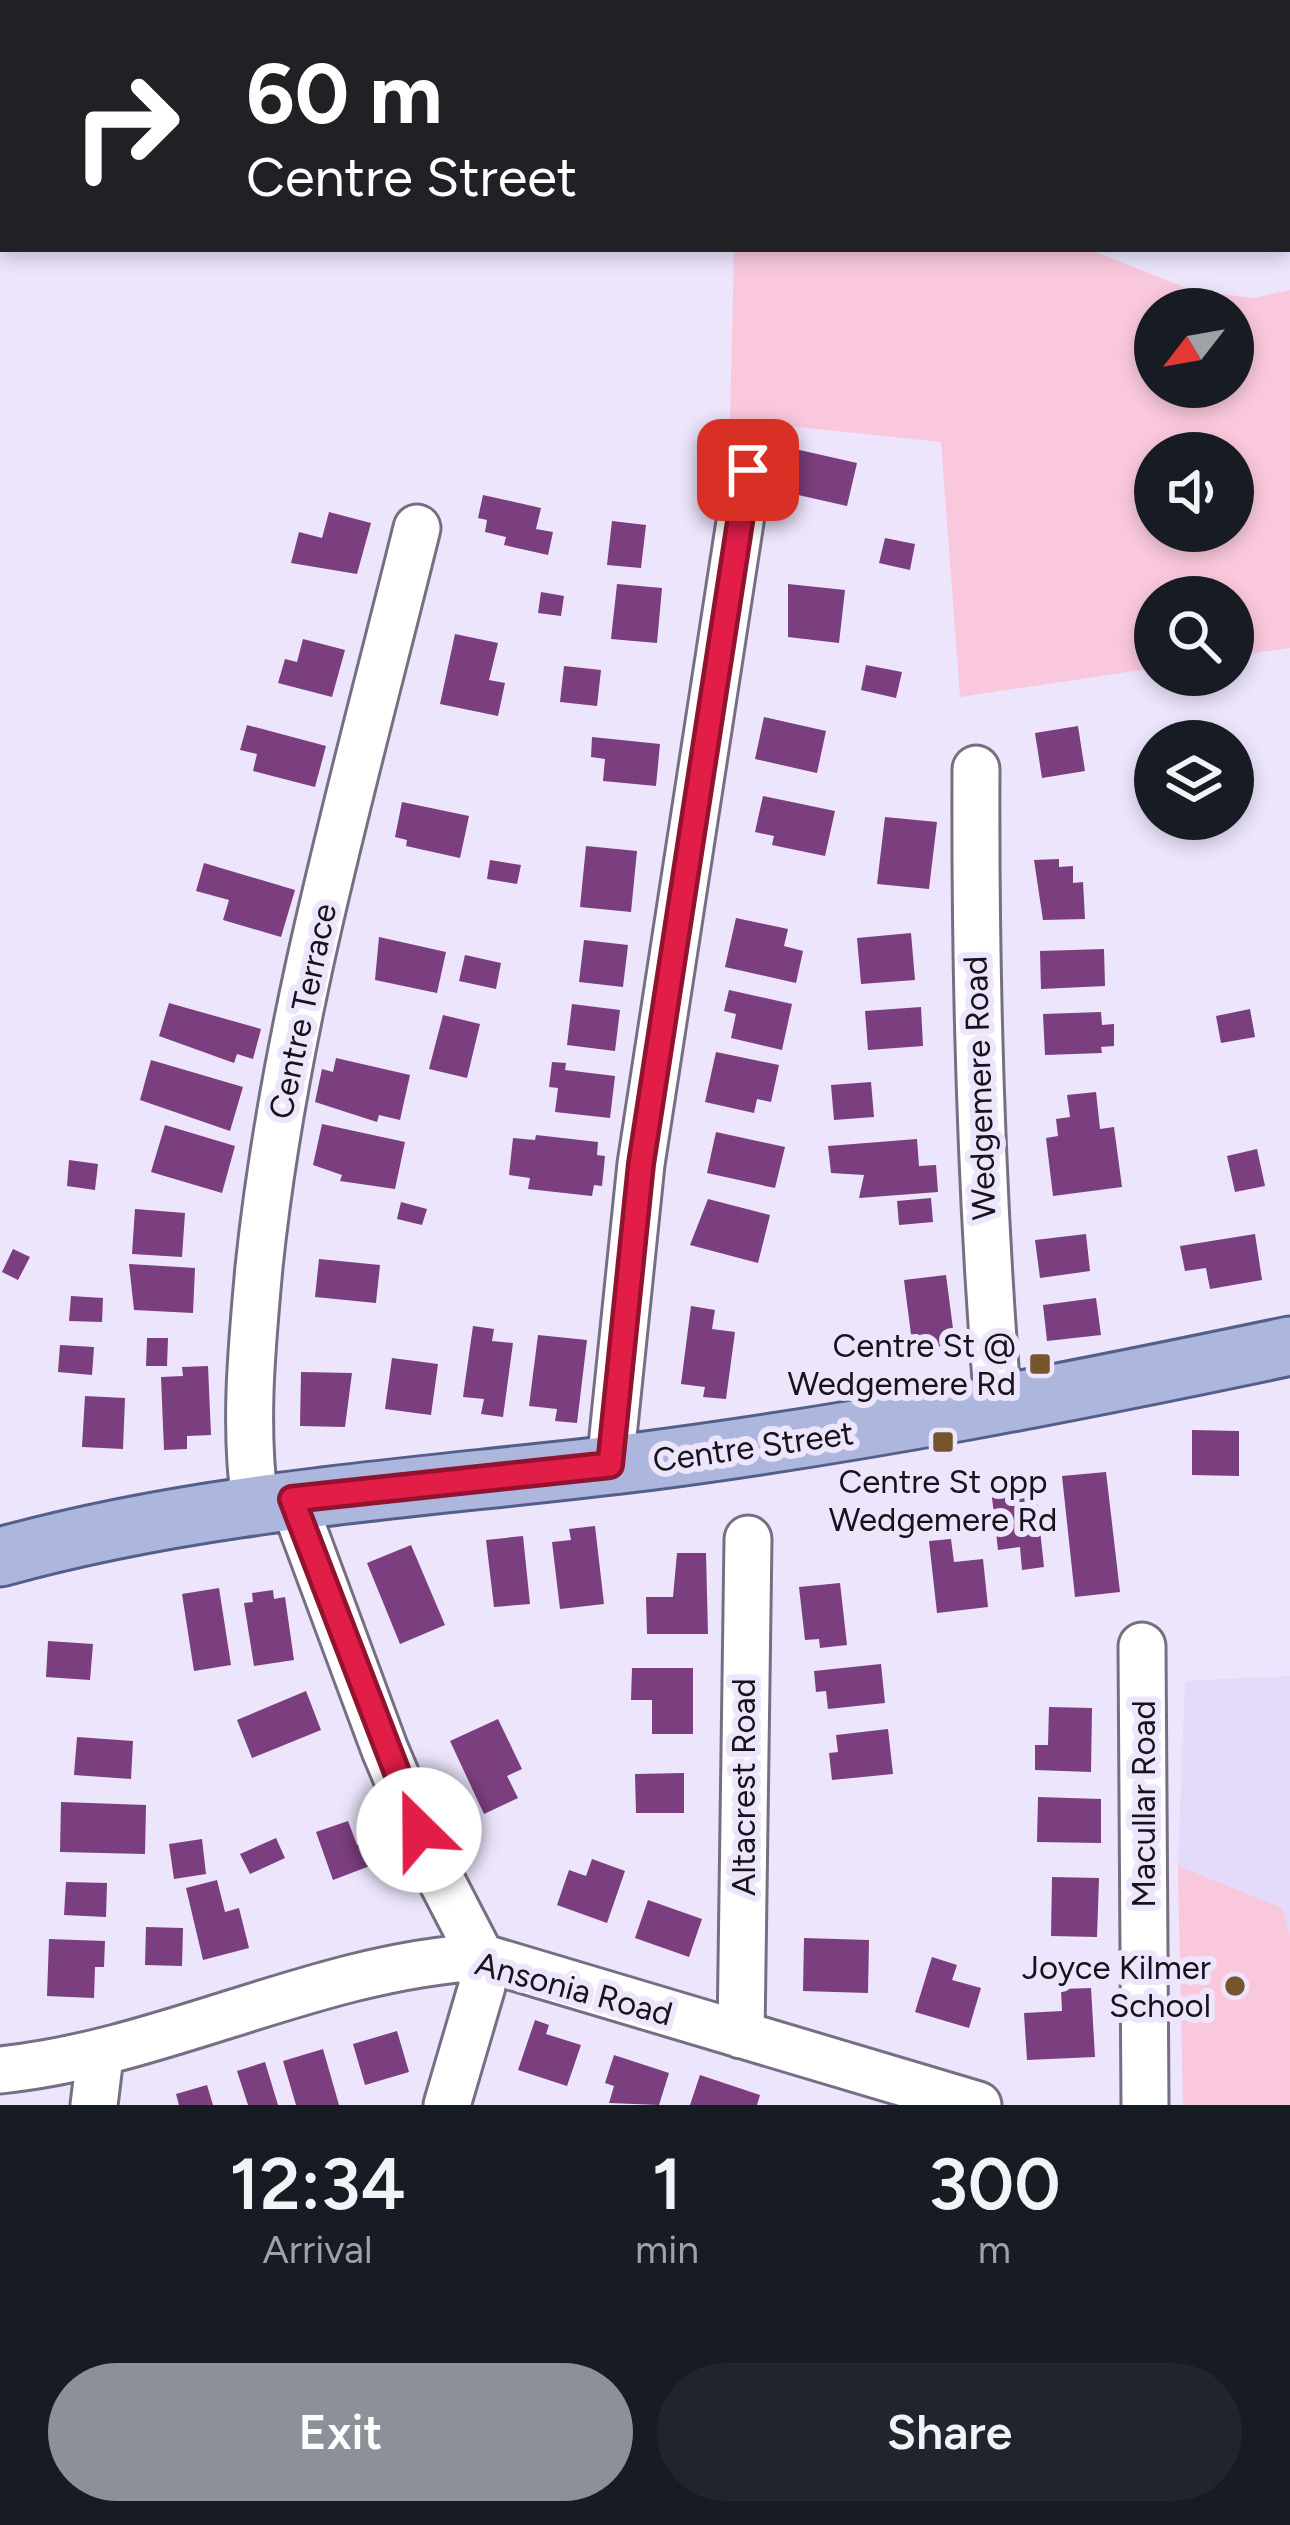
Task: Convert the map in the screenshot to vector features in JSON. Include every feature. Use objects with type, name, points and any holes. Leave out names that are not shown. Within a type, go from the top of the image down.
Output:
[{"type":"main road","name":"Centre Street","points":[[0,1557],[88,1532],[273,1501],[610,1465],[998,1407],[1290,1346]]},
{"type":"street","points":[[610,1465],[641,1164],[748,470]]},
{"type":"street","name":"Centre Terrace","points":[[417,528],[305,989],[270,1160],[254,1326],[249,1458],[273,1501],[436,1870],[481,1957]]},
{"type":"street","name":"Wedgemere Road","points":[[976,769],[975,1018],[983,1235],[998,1407]]},
{"type":"street","name":"Altacrest Road","points":[[741,2035],[748,1539]]},
{"type":"street","name":"Macullar Road","points":[[1142,1646],[1145,2105]]},
{"type":"street","points":[[447,2105],[482,1985],[481,1957]]},
{"type":"street","name":"Ansonia Road","points":[[0,2070],[100,2056],[412,1961],[481,1957],[977,2105]]},
{"type":"street","points":[[94,2105],[100,2056]]},
{"type":"shaded area","points":[[734,252],[1096,252],[1186,288],[1134,288],[1134,408],[1254,408],[1254,298],[1290,290],[1290,648],[1254,653],[1254,576],[1134,576],[1134,671],[960,697],[941,442],[730,420]]},
{"type":"shaded area","name":"Joyce Kilmer School","points":[[1290,1676],[1290,2105],[1183,2105],[1178,1866],[1185,1681]]},
{"type":"shaded area","points":[[1178,1866],[1282,1908],[1290,1937],[1290,2105],[1183,2105]]},
{"type":"building","points":[[795,449],[857,463],[847,506],[785,492]]},
{"type":"building","points":[[483,495],[541,508],[536,529],[553,532],[548,555],[504,545],[506,537],[485,532],[487,520],[478,518]]},
{"type":"building","points":[[329,512],[371,523],[357,574],[291,563],[299,532],[322,538]]},
{"type":"building","points":[[612,521],[646,525],[641,568],[607,565]]},
{"type":"building","points":[[885,538],[915,544],[910,570],[879,563]]},
{"type":"building","points":[[617,584],[662,588],[657,643],[611,639]]},
{"type":"building","points":[[788,584],[845,590],[839,643],[788,637]]},
{"type":"building","points":[[541,592],[564,596],[561,616],[538,613]]},
{"type":"building","points":[[455,634],[498,643],[489,680],[505,683],[498,716],[440,704]]},
{"type":"building","points":[[303,639],[345,650],[332,697],[278,683],[285,659],[297,662]]},
{"type":"building","points":[[866,665],[902,672],[896,698],[861,690]]},
{"type":"building","points":[[564,666],[601,670],[597,706],[560,702]]},
{"type":"building","points":[[764,717],[826,731],[817,773],[755,759]]},
{"type":"building","points":[[247,725],[326,746],[315,787],[253,771],[257,754],[240,750]]},
{"type":"building","points":[[1078,726],[1085,771],[1042,778],[1035,733]]},
{"type":"building","points":[[592,737],[660,744],[656,786],[603,781],[605,759],[591,757]]},
{"type":"building","points":[[763,796],[835,811],[825,856],[772,845],[774,836],[755,832]]},
{"type":"building","points":[[402,802],[469,816],[460,858],[406,846],[407,840],[395,837]]},
{"type":"building","points":[[885,817],[937,822],[929,889],[877,884]]},
{"type":"building","points":[[586,846],[637,851],[631,912],[580,907]]},
{"type":"building","points":[[1059,859],[1059,867],[1073,866],[1073,883],[1083,882],[1085,919],[1043,920],[1034,860]]},
{"type":"building","points":[[490,860],[521,865],[517,884],[487,879]]},
{"type":"building","points":[[204,863],[295,890],[281,937],[223,920],[229,900],[196,891]]},
{"type":"building","points":[[736,918],[788,929],[784,946],[803,951],[796,983],[725,967]]},
{"type":"building","points":[[911,933],[915,980],[861,984],[857,938]]},
{"type":"building","points":[[379,937],[446,952],[437,993],[375,980]]},
{"type":"building","points":[[584,940],[628,945],[623,987],[579,982]]},
{"type":"building","points":[[1104,949],[1105,986],[1041,989],[1040,951]]},
{"type":"building","points":[[465,955],[501,963],[496,989],[459,981]]},
{"type":"building","points":[[729,990],[792,1004],[782,1050],[731,1038],[736,1014],[724,1011]]},
{"type":"building","points":[[169,1003],[261,1029],[253,1059],[237,1054],[234,1063],[159,1036]]},
{"type":"building","points":[[572,1004],[620,1010],[615,1051],[567,1045]]},
{"type":"building","points":[[921,1007],[923,1046],[868,1050],[865,1011]]},
{"type":"building","points":[[1250,1009],[1255,1037],[1221,1043],[1216,1016]]},
{"type":"building","points":[[1101,1012],[1102,1025],[1114,1024],[1114,1046],[1101,1047],[1102,1053],[1045,1055],[1043,1014]]},
{"type":"building","points":[[443,1015],[480,1024],[467,1078],[429,1069]]},
{"type":"building","points":[[716,1052],[779,1065],[771,1102],[757,1099],[754,1113],[705,1102]]},
{"type":"building","points":[[336,1058],[410,1075],[400,1120],[379,1115],[377,1122],[315,1102],[322,1069],[333,1072]]},
{"type":"building","points":[[151,1060],[243,1087],[230,1131],[140,1100]]},
{"type":"building","points":[[552,1062],[566,1063],[565,1070],[615,1076],[610,1118],[555,1112],[558,1088],[549,1087]]},
{"type":"building","points":[[871,1082],[874,1117],[834,1120],[831,1085]]},
{"type":"building","points":[[1096,1092],[1100,1129],[1114,1127],[1122,1187],[1053,1196],[1046,1138],[1058,1136],[1056,1119],[1070,1117],[1067,1095]]},
{"type":"building","points":[[322,1124],[405,1142],[395,1189],[340,1181],[342,1175],[313,1165]]},
{"type":"building","points":[[165,1125],[235,1146],[222,1193],[151,1172]]},
{"type":"building","points":[[716,1132],[785,1147],[775,1188],[707,1173]]},
{"type":"building","points":[[536,1135],[598,1142],[597,1155],[605,1156],[602,1186],[594,1185],[592,1196],[528,1189],[530,1178],[509,1175],[513,1138],[535,1140]]},
{"type":"building","points":[[917,1139],[919,1166],[936,1165],[938,1192],[859,1198],[864,1175],[831,1173],[828,1146]]},
{"type":"building","points":[[1257,1149],[1265,1186],[1235,1192],[1227,1156]]},
{"type":"building","points":[[69,1160],[98,1164],[95,1190],[67,1186]]},
{"type":"building","points":[[931,1198],[933,1222],[899,1225],[897,1201]]},
{"type":"building","points":[[708,1199],[770,1215],[758,1263],[690,1245]]},
{"type":"building","points":[[401,1202],[427,1209],[422,1225],[397,1219]]},
{"type":"building","points":[[135,1209],[185,1213],[182,1257],[132,1254]]},
{"type":"building","points":[[1086,1234],[1090,1271],[1040,1278],[1035,1240]]},
{"type":"building","points":[[1255,1234],[1262,1280],[1210,1289],[1206,1268],[1185,1271],[1180,1246]]},
{"type":"building","points":[[13,1249],[30,1257],[18,1280],[2,1272]]},
{"type":"building","points":[[319,1259],[380,1265],[376,1303],[315,1297]]},
{"type":"building","points":[[129,1264],[195,1268],[193,1313],[134,1310]]},
{"type":"building","points":[[946,1275],[955,1344],[913,1350],[904,1280]]},
{"type":"building","points":[[71,1296],[103,1298],[102,1322],[69,1321]]},
{"type":"building","points":[[1096,1298],[1101,1335],[1047,1341],[1043,1305]]},
{"type":"building","points":[[691,1306],[715,1310],[712,1329],[735,1332],[726,1399],[703,1397],[705,1387],[681,1384]]},
{"type":"building","points":[[473,1326],[494,1329],[492,1341],[513,1343],[503,1417],[481,1414],[484,1399],[463,1397]]},
{"type":"building","points":[[538,1335],[587,1340],[577,1423],[555,1421],[557,1409],[529,1406]]},
{"type":"building","points":[[147,1338],[168,1338],[167,1366],[146,1366]]},
{"type":"building","points":[[60,1345],[94,1347],[92,1375],[58,1372]]},
{"type":"building","points":[[392,1358],[438,1364],[431,1415],[385,1409]]},
{"type":"building","points":[[208,1366],[211,1435],[187,1436],[187,1449],[164,1450],[161,1377],[183,1376],[182,1367]]},
{"type":"building","points":[[301,1372],[352,1373],[345,1427],[300,1426]]},
{"type":"building","points":[[85,1396],[125,1398],[123,1449],[82,1447]]},
{"type":"building","points":[[1192,1430],[1239,1431],[1239,1476],[1192,1475]]},
{"type":"building","points":[[1106,1472],[1120,1592],[1075,1597],[1062,1476]]},
{"type":"building","points":[[1035,1484],[1044,1567],[1022,1570],[1020,1547],[998,1550],[991,1489]]},
{"type":"building","points":[[595,1526],[604,1604],[560,1609],[552,1542],[571,1540],[569,1529]]},
{"type":"building","points":[[523,1536],[530,1604],[494,1607],[486,1540]]},
{"type":"building","points":[[951,1539],[954,1562],[983,1559],[988,1607],[937,1613],[929,1541]]},
{"type":"building","points":[[411,1545],[445,1625],[400,1644],[367,1563]]},
{"type":"building","points":[[677,1553],[706,1553],[708,1634],[647,1634],[646,1597],[673,1597]]},
{"type":"building","points":[[840,1583],[847,1645],[820,1648],[819,1639],[805,1640],[799,1587]]},
{"type":"building","points":[[219,1588],[231,1665],[194,1671],[182,1594]]},
{"type":"building","points":[[273,1590],[274,1599],[285,1597],[294,1660],[254,1666],[244,1603],[253,1602],[252,1593]]},
{"type":"building","points":[[48,1641],[93,1644],[90,1680],[46,1677]]},
{"type":"building","points":[[881,1664],[885,1703],[828,1709],[826,1691],[816,1692],[814,1671]]},
{"type":"building","points":[[632,1668],[693,1668],[693,1734],[652,1734],[652,1700],[631,1700]]},
{"type":"building","points":[[306,1691],[321,1730],[252,1758],[237,1720]]},
{"type":"building","points":[[1049,1707],[1092,1708],[1091,1772],[1035,1770],[1035,1745],[1048,1745]]},
{"type":"building","points":[[498,1719],[522,1769],[507,1776],[518,1798],[484,1814],[450,1741]]},
{"type":"building","points":[[888,1729],[893,1774],[832,1780],[829,1753],[838,1752],[836,1735]]},
{"type":"building","points":[[77,1737],[133,1741],[131,1779],[74,1775]]},
{"type":"building","points":[[684,1773],[684,1813],[636,1813],[635,1774]]},
{"type":"building","points":[[1038,1797],[1101,1799],[1101,1843],[1037,1842]]},
{"type":"building","points":[[61,1802],[146,1805],[145,1854],[60,1852]]},
{"type":"building","points":[[348,1821],[357,1845],[366,1842],[375,1864],[333,1880],[316,1832]]},
{"type":"building","points":[[276,1838],[285,1858],[250,1874],[240,1854]]},
{"type":"building","points":[[202,1839],[206,1874],[174,1879],[169,1844]]},
{"type":"building","points":[[592,1859],[625,1871],[607,1923],[557,1905],[569,1870],[586,1876]]},
{"type":"building","points":[[1052,1877],[1099,1878],[1097,1937],[1051,1936]]},
{"type":"building","points":[[217,1880],[225,1912],[239,1908],[249,1948],[203,1960],[186,1888]]},
{"type":"building","points":[[66,1882],[107,1883],[106,1917],[64,1915]]},
{"type":"building","points":[[648,1900],[702,1919],[689,1957],[635,1938]]},
{"type":"building","points":[[146,1927],[183,1928],[182,1966],[145,1965]]},
{"type":"building","points":[[804,1938],[869,1940],[868,1993],[803,1991]]},
{"type":"building","points":[[49,1939],[105,1941],[104,1967],[95,1967],[94,1998],[47,1996]]},
{"type":"building","points":[[932,1957],[957,1965],[952,1980],[981,1988],[969,2028],[915,2012]]},
{"type":"building","points":[[1091,1988],[1095,2057],[1027,2060],[1024,2013],[1062,2011],[1061,1989]]},
{"type":"building","points":[[535,2020],[549,2025],[546,2034],[581,2045],[567,2086],[518,2070]]},
{"type":"building","points":[[397,2031],[409,2072],[365,2085],[353,2044]]},
{"type":"building","points":[[323,2049],[339,2105],[296,2105],[283,2061]]},
{"type":"building","points":[[614,2055],[669,2073],[659,2105],[609,2103],[614,2086],[605,2083]]},
{"type":"building","points":[[265,2062],[278,2105],[248,2105],[237,2071]]},
{"type":"building","points":[[700,2075],[760,2095],[757,2105],[690,2105]]},
{"type":"building","points":[[207,2085],[213,2105],[179,2105],[176,2094]]},
{"type":"place","name":"Centre St @ Wedgemere Rd","points":[[1040,1364]]},
{"type":"place","name":"Centre St opp Wedgemere Rd","points":[[943,1442]]},
{"type":"place","name":"Joyce Kilmer School","points":[[1235,1986]]},
{"type":"route","points":[[419,1830],[292,1499],[610,1465],[641,1164],[748,470]]}]
